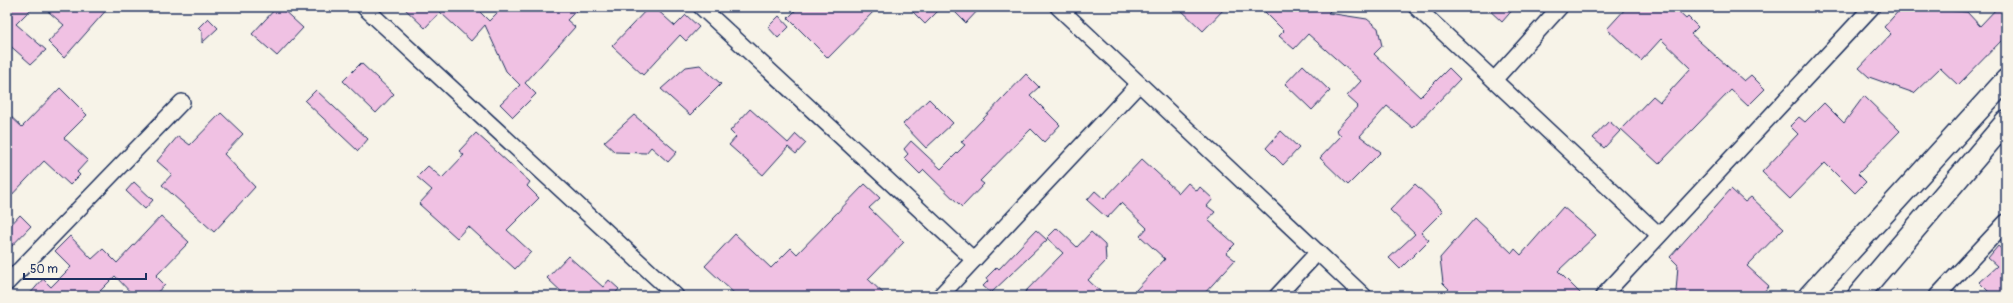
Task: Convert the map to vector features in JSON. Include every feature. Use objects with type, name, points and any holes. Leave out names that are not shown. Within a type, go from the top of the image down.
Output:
[{"type":"main road","points":[[1809,296],[2006,80]]},
{"type":"main road","points":[[1858,296],[2006,122]]},
{"type":"street","points":[[364,7],[676,296]]},
{"type":"street","points":[[701,7],[974,260]]},
{"type":"street","points":[[1058,7],[1364,296]]},
{"type":"street","points":[[1416,7],[1659,235]]},
{"type":"street","points":[[1494,80],[1560,7]]},
{"type":"street","points":[[1603,296],[1872,7]]},
{"type":"street","points":[[940,296],[1139,84]]},
{"type":"street","points":[[7,283],[182,102]]},
{"type":"street","points":[[1936,296],[2006,222]]},
{"type":"street","points":[[1277,296],[1318,252]]},
{"type":"building","points":[[7,7],[33,7],[16,24],[46,50],[31,64],[7,43]]},
{"type":"building","points":[[43,7],[109,7],[64,58],[48,42],[64,25]]},
{"type":"building","points":[[277,7],[280,7],[303,28],[277,56],[252,34]]},
{"type":"building","points":[[403,7],[475,7],[489,21],[503,7],[580,7],[567,20],[575,27],[525,83],[536,94],[513,117],[500,104],[520,85],[506,71],[485,25],[471,41],[440,12],[425,28]]},
{"type":"building","points":[[649,7],[654,7],[675,26],[686,15],[699,27],[686,41],[680,35],[643,75],[612,46]]},
{"type":"building","points":[[799,7],[878,7],[828,58],[788,18]]},
{"type":"building","points":[[908,7],[942,7],[925,24]]},
{"type":"building","points":[[950,7],[981,7],[966,23]]},
{"type":"building","points":[[1178,7],[1226,7],[1203,31]]},
{"type":"building","points":[[1260,7],[1334,7],[1328,13],[1367,19],[1378,28],[1382,46],[1374,54],[1420,97],[1449,68],[1460,79],[1413,128],[1387,106],[1360,136],[1381,152],[1348,185],[1320,158],[1341,136],[1336,130],[1358,106],[1347,96],[1361,81],[1308,34],[1294,49],[1279,36],[1284,31]]},
{"type":"building","points":[[1486,7],[1515,7],[1502,22]]},
{"type":"building","points":[[1627,7],[1673,7],[1686,19],[1688,17],[1698,27],[1691,34],[1744,81],[1751,75],[1765,89],[1748,106],[1731,90],[1659,164],[1621,129],[1653,96],[1660,102],[1691,68],[1661,39],[1641,61],[1607,29]]},
{"type":"building","points":[[1902,7],[1931,7],[1933,9],[1967,12],[1980,26],[1998,7],[2006,7],[2006,36],[1958,85],[1940,68],[1914,93],[1869,77],[1859,68],[1891,34],[1884,27]]},
{"type":"building","points":[[779,16],[789,27],[778,38],[768,27]]},
{"type":"building","points":[[208,18],[218,28],[202,43],[202,32],[198,28]]},
{"type":"building","points":[[361,63],[394,94],[376,113],[343,81]]},
{"type":"building","points":[[700,65],[721,84],[690,115],[661,89],[686,67]]},
{"type":"building","points":[[1303,65],[1330,91],[1312,110],[1285,84]]},
{"type":"building","points":[[1026,74],[1039,87],[1030,95],[1060,125],[1044,142],[1031,129],[980,181],[984,184],[962,207],[924,170],[920,174],[904,158],[908,154],[904,149],[911,141],[941,169],[965,145],[961,142]]},
{"type":"building","points":[[60,88],[87,115],[64,138],[88,160],[77,172],[80,175],[70,185],[44,161],[7,200],[7,113],[22,127]]},
{"type":"building","points":[[316,90],[368,139],[358,151],[305,101]]},
{"type":"building","points":[[1864,96],[1900,131],[1858,174],[1866,182],[1855,193],[1825,163],[1790,199],[1762,172],[1798,134],[1790,126],[1799,117],[1805,122],[1824,103],[1844,123]]},
{"type":"building","points":[[929,99],[953,123],[926,148],[903,124]]},
{"type":"building","points":[[750,109],[788,143],[796,134],[806,143],[796,154],[788,147],[763,175],[729,145],[736,137],[730,131]]},
{"type":"building","points":[[221,113],[243,134],[224,154],[255,187],[214,232],[162,185],[172,174],[157,161],[178,136],[190,145]]},
{"type":"building","points":[[634,115],[677,152],[668,162],[651,147],[646,153],[615,152],[604,142]]},
{"type":"building","points":[[1609,121],[1620,131],[1604,148],[1593,138]]},
{"type":"building","points":[[1281,131],[1299,148],[1283,165],[1266,148]]},
{"type":"building","points":[[476,133],[530,182],[527,186],[539,198],[507,230],[531,252],[515,269],[468,226],[457,238],[419,204],[432,190],[417,177],[428,166],[442,178],[464,155],[459,151]]},
{"type":"building","points":[[1142,159],[1179,193],[1188,183],[1197,191],[1200,187],[1213,199],[1207,206],[1215,212],[1208,220],[1235,244],[1226,253],[1235,260],[1202,296],[1142,296],[1136,290],[1165,259],[1140,236],[1147,228],[1121,203],[1107,218],[1087,200],[1095,191],[1104,199]]},
{"type":"building","points":[[134,182],[153,200],[145,209],[126,191]]},
{"type":"building","points":[[865,184],[880,198],[869,208],[904,242],[868,279],[886,296],[737,296],[705,266],[735,234],[771,268],[791,248],[797,254]]},
{"type":"building","points":[[1415,184],[1443,211],[1421,233],[1429,240],[1400,269],[1389,258],[1415,234],[1390,210]]},
{"type":"building","points":[[1731,189],[1745,202],[1751,197],[1784,228],[1747,266],[1769,286],[1760,296],[1682,296],[1676,292],[1678,265],[1670,257]]},
{"type":"building","points":[[1563,207],[1596,235],[1558,271],[1583,296],[1442,296],[1449,289],[1443,283],[1440,258],[1475,218],[1512,253],[1515,249],[1521,255]]},
{"type":"building","points":[[20,215],[31,226],[7,251],[7,229]]},
{"type":"building","points":[[161,216],[189,242],[156,276],[165,285],[153,296],[134,296],[115,276],[95,296],[28,296],[43,279],[51,287],[71,267],[55,251],[70,236],[92,259],[103,249],[117,263]]},
{"type":"building","points":[[1057,228],[1077,247],[1091,232],[1105,245],[1106,261],[1088,280],[1105,296],[1021,296],[1063,253],[1047,238]]},
{"type":"building","points":[[1036,230],[1047,240],[991,293],[983,286],[988,281],[986,278],[997,267],[999,269]]},
{"type":"building","points":[[1998,246],[2006,253],[2006,296],[1993,296],[1979,282],[1997,266],[1988,258]]},
{"type":"building","points":[[568,256],[603,287],[609,280],[619,289],[613,296],[566,296],[547,278]]}]
